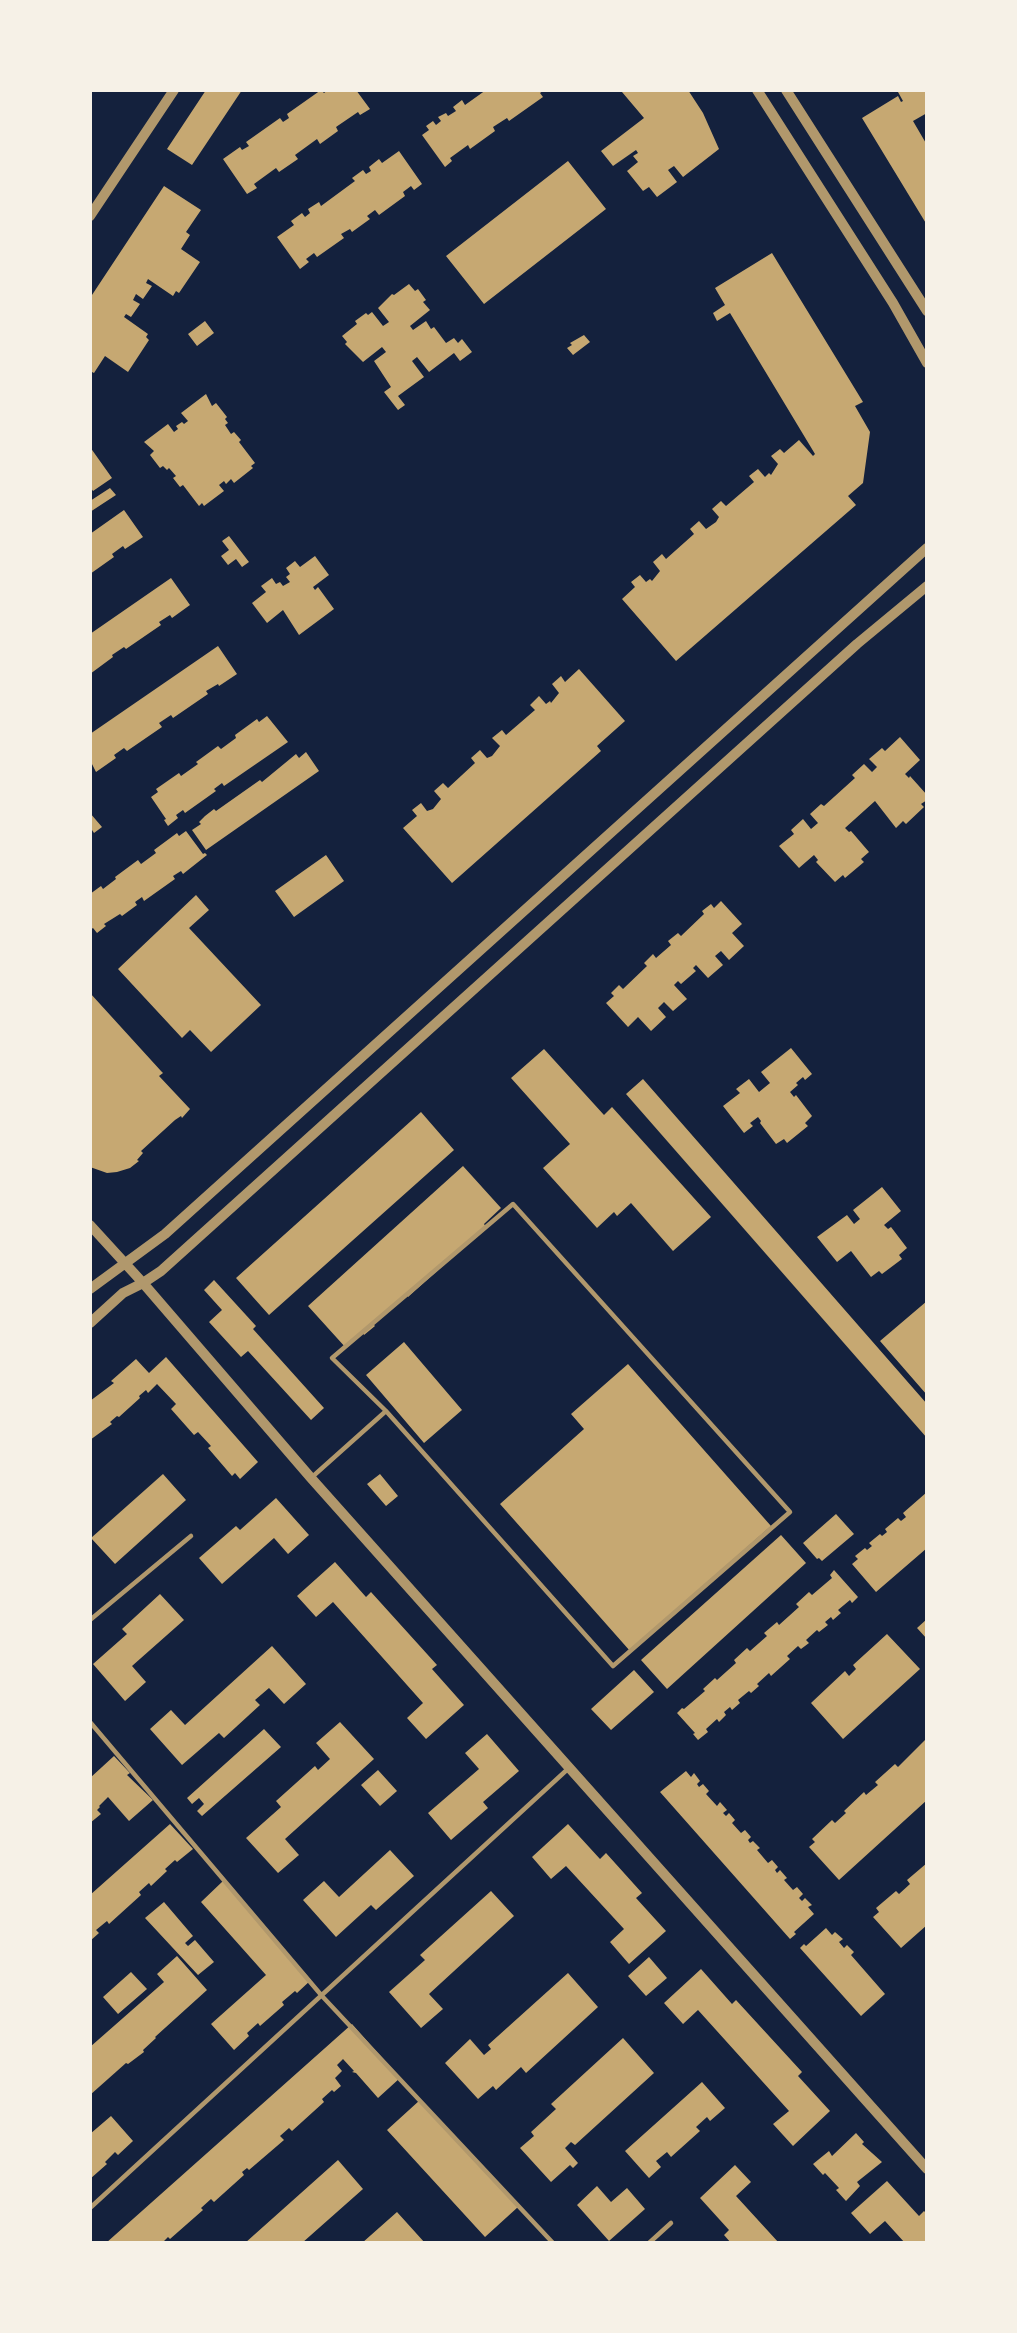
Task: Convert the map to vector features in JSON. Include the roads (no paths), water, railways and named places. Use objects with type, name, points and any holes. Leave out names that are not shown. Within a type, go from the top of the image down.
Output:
[{"type":"street","points":[[90,216],[174,90]]},
{"type":"street","points":[[758,90],[888,293],[927,363]]},
{"type":"street","points":[[786,90],[927,311]]},
{"type":"street","points":[[90,1289],[165,1234],[927,548]]},
{"type":"street","points":[[90,1323],[123,1293],[161,1271],[857,644],[927,586]]},
{"type":"street","points":[[90,1225],[311,1478],[927,2169]]},
{"type":"lane","points":[[513,1204],[790,1512],[613,1666],[386,1411],[332,1358],[513,1204]]},
{"type":"lane","points":[[311,1478],[386,1411]]},
{"type":"lane","points":[[90,1620],[191,1536]]},
{"type":"lane","points":[[90,1722],[322,1996],[553,2243]]},
{"type":"lane","points":[[90,2208],[570,1767]]},
{"type":"lane","points":[[649,2243],[671,2223]]}]
